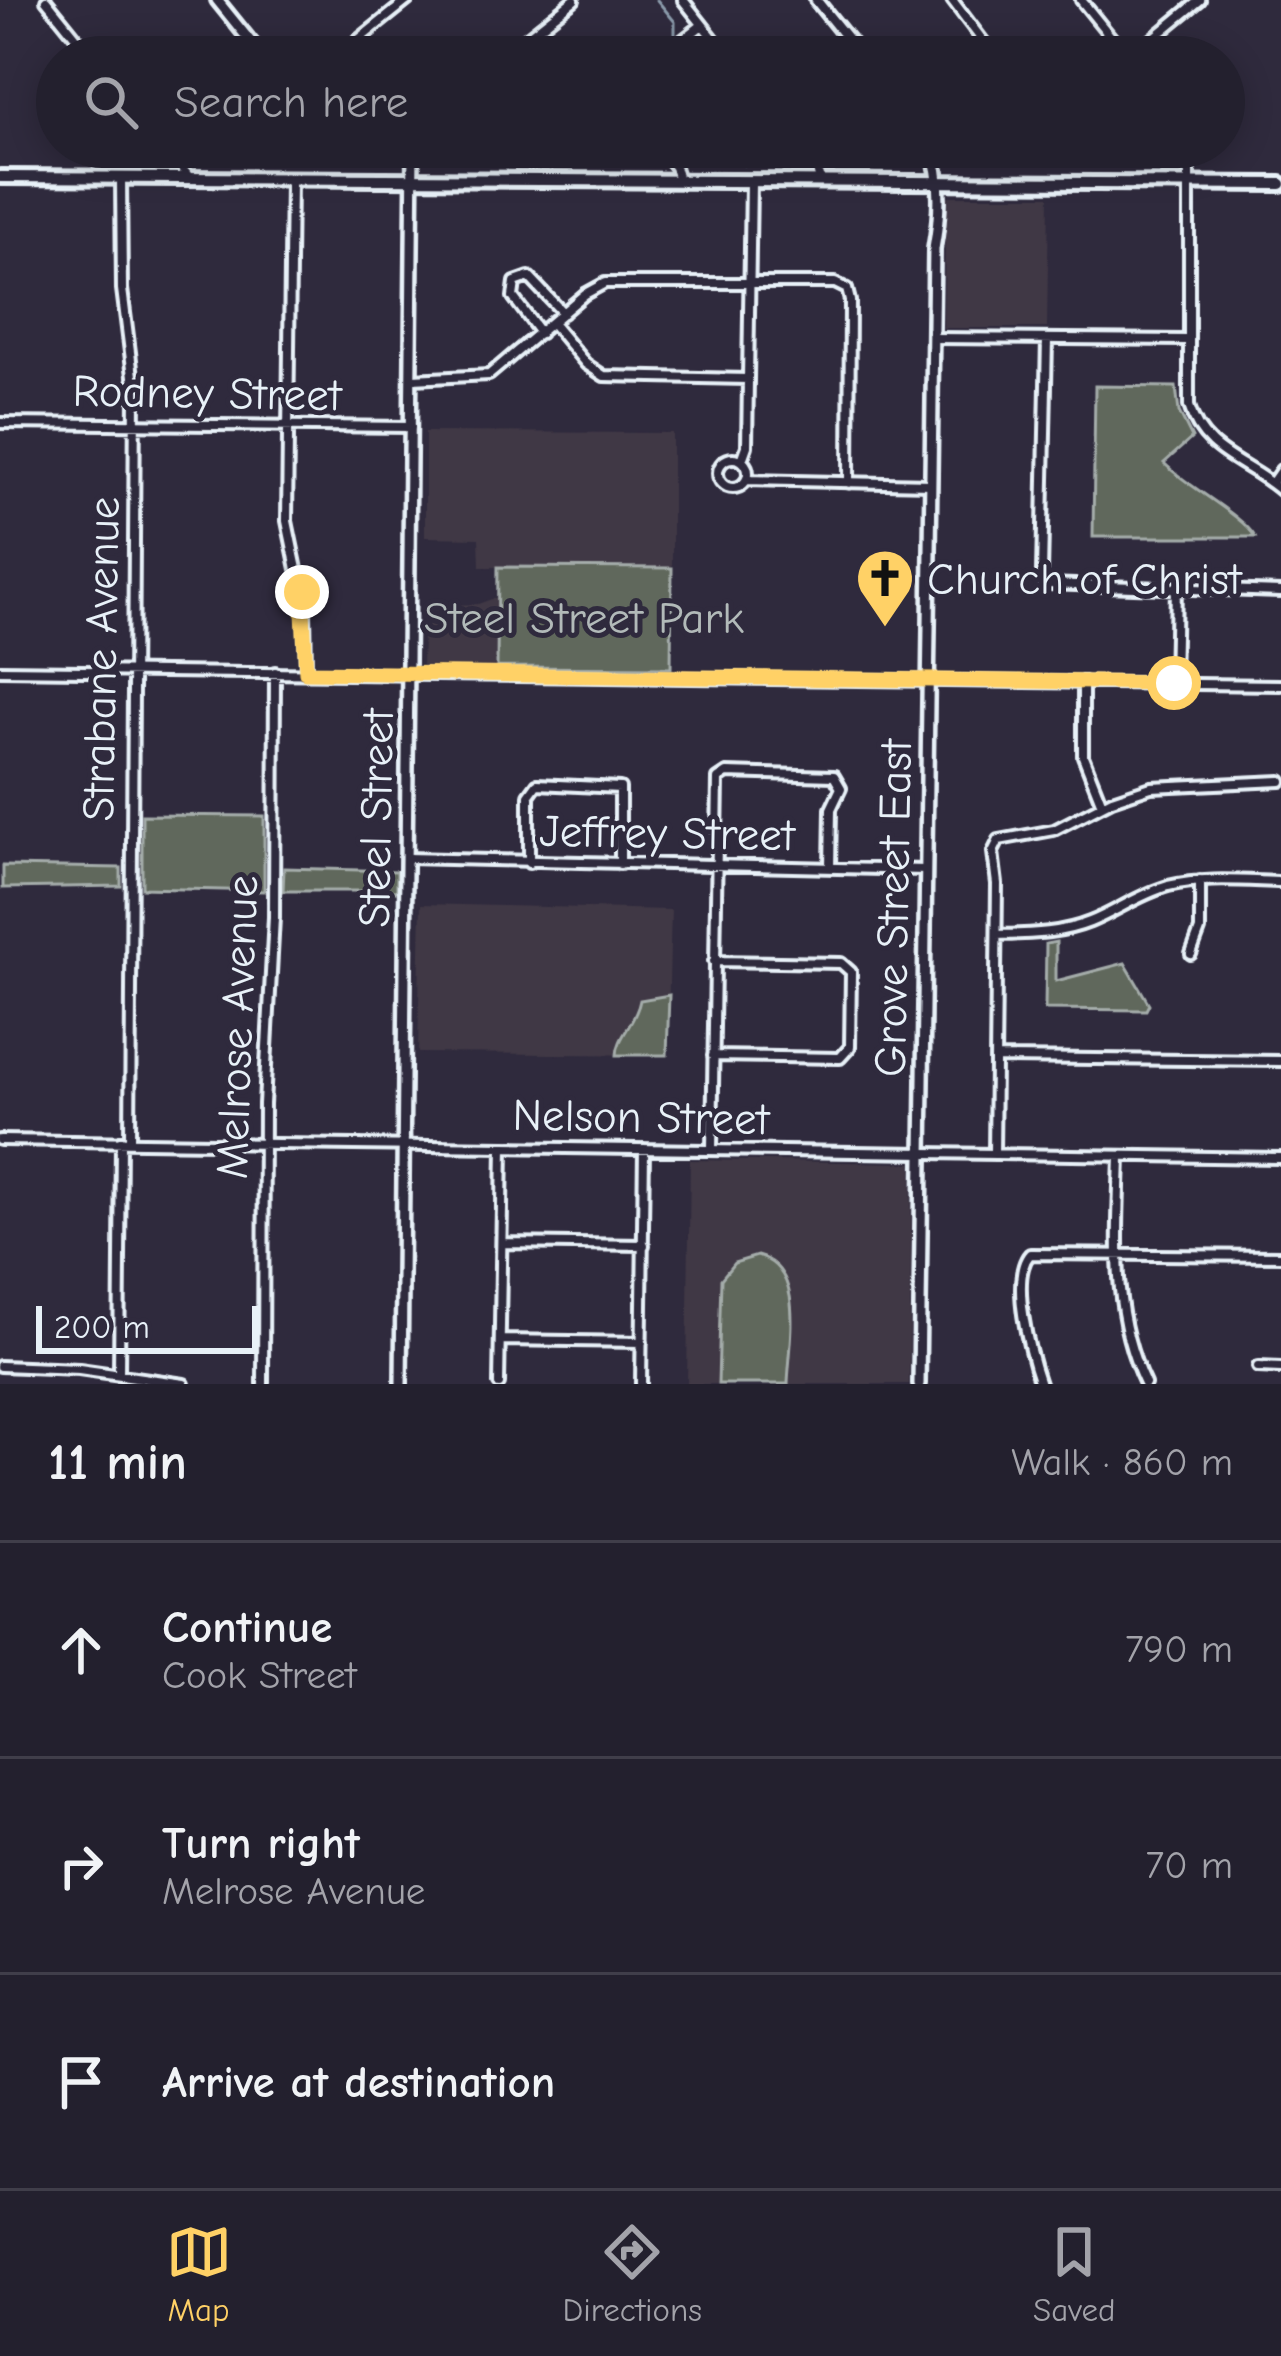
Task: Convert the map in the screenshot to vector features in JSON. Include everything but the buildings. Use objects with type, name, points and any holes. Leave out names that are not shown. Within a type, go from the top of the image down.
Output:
[{"type":"main road","points":[[0,177],[1281,184]]},
{"type":"street","points":[[46,0],[75,36]]},
{"type":"street","points":[[218,0],[246,36]]},
{"type":"street","points":[[389,0],[396,9]]},
{"type":"street","points":[[363,36],[407,0]]},
{"type":"street","points":[[529,36],[574,0]]},
{"type":"street","points":[[682,0],[711,36]]},
{"type":"street","points":[[816,0],[845,36]]},
{"type":"street","points":[[952,0],[979,36]]},
{"type":"street","points":[[1081,0],[1111,36]]},
{"type":"street","points":[[1155,36],[1200,0]]},
{"type":"street","points":[[688,36],[702,25]]},
{"type":"street","points":[[182,168],[190,178]]},
{"type":"street","name":"Steel Street","points":[[401,1384],[414,168]]},
{"type":"street","points":[[675,168],[680,182]]},
{"type":"street","points":[[816,168],[820,183]]},
{"type":"street","name":"Grove Street East","points":[[919,1384],[935,168]]},
{"type":"street","points":[[1188,168],[1187,397],[1199,431],[1222,454],[1281,490]]},
{"type":"street","name":"Strabane Avenue","points":[[119,1374],[135,671],[134,370],[122,289],[122,178]]},
{"type":"street","points":[[291,179],[287,529],[305,608],[306,672]]},
{"type":"street","points":[[742,460],[722,462],[718,477],[729,488],[739,487],[748,472],[742,460],[747,446],[751,182]]},
{"type":"street","points":[[540,333],[514,297],[515,282],[536,280],[563,313]]},
{"type":"street","points":[[413,379],[482,378],[598,286],[611,281],[835,283],[847,290],[850,301],[849,483]]},
{"type":"street","points":[[552,323],[586,364],[604,376],[748,379]]},
{"type":"street","points":[[933,338],[1186,340]]},
{"type":"street","points":[[1047,339],[1043,579],[1052,586],[1281,592]]},
{"type":"street","name":"Rodney Street","points":[[0,423],[412,427]]},
{"type":"street","points":[[1272,483],[1281,470]]},
{"type":"street","points":[[747,480],[931,484]]},
{"type":"street","points":[[1174,683],[1176,587]]},
{"type":"street","points":[[0,670],[1281,685]]},
{"type":"street","name":"Melrose Avenue","points":[[263,1384],[263,1143],[274,917],[275,672]]},
{"type":"street","points":[[1082,682],[1083,756],[1102,804]]},
{"type":"street","points":[[712,1150],[717,784],[722,775],[821,774],[839,780],[841,788],[831,808],[830,868]]},
{"type":"street","points":[[994,1154],[994,852],[999,840],[1054,830],[1102,804],[1165,784],[1281,782]]},
{"type":"street","points":[[530,863],[529,795],[537,784],[620,788],[620,864]]},
{"type":"street","name":"Jeffrey Street","points":[[407,858],[926,870]]},
{"type":"street","points":[[997,934],[1067,929],[1144,894],[1200,880],[1281,882]]},
{"type":"street","points":[[1191,954],[1200,930],[1200,880]]},
{"type":"street","points":[[713,1056],[840,1058],[850,1047],[851,973],[841,963],[714,961]]},
{"type":"street","points":[[996,1058],[1281,1061]]},
{"type":"street","name":"Nelson Street","points":[[0,1139],[1281,1158]]},
{"type":"street","points":[[499,1384],[503,1147]]},
{"type":"street","points":[[641,1384],[644,1149]]},
{"type":"street","points":[[1120,1156],[1122,1320],[1145,1384]]},
{"type":"street","points":[[502,1243],[644,1245]]},
{"type":"street","points":[[1040,1384],[1020,1273],[1025,1258],[1036,1252],[1281,1256]]},
{"type":"street","points":[[500,1340],[642,1342]]},
{"type":"street","points":[[0,1366],[54,1366],[184,1384]]},
{"type":"street","points":[[1258,1367],[1281,1368]]},
{"type":"shaded area","points":[[946,196],[1049,196],[1047,328],[943,328]]},
{"type":"shaded area","points":[[425,432],[672,433],[672,568],[480,567],[479,538],[425,537]]},
{"type":"shaded area","points":[[497,597],[497,667],[422,666],[424,606],[478,604]]},
{"type":"shaded area","points":[[421,904],[671,910],[667,1055],[418,1053]]},
{"type":"shaded area","points":[[690,1160],[912,1163],[909,1384],[687,1384]]},
{"type":"green space","points":[[1095,386],[1176,387],[1179,412],[1192,438],[1164,463],[1255,537],[1093,537]]},
{"type":"green space","name":"Steel Street Park","points":[[498,567],[672,568],[671,668],[497,667]]},
{"type":"green space","points":[[142,815],[264,816],[264,891],[142,888]]},
{"type":"green space","points":[[3,866],[121,868],[121,886],[3,888]]},
{"type":"green space","points":[[284,868],[397,871],[397,891],[283,891]]},
{"type":"green space","points":[[1056,942],[1056,981],[1125,963],[1149,1004],[1146,1010],[1045,1009],[1046,944]]},
{"type":"green space","points":[[669,995],[667,1055],[617,1055],[640,1000]]},
{"type":"green space","points":[[757,1256],[773,1263],[789,1291],[788,1384],[718,1384],[721,1279],[734,1263]]},
{"type":"waterway","points":[[657,0],[675,22],[675,33]]},
{"type":"place","name":"Church of Christ","points":[[885,629]]},
{"type":"route","points":[[302,592],[306,672],[1174,683]]}]
